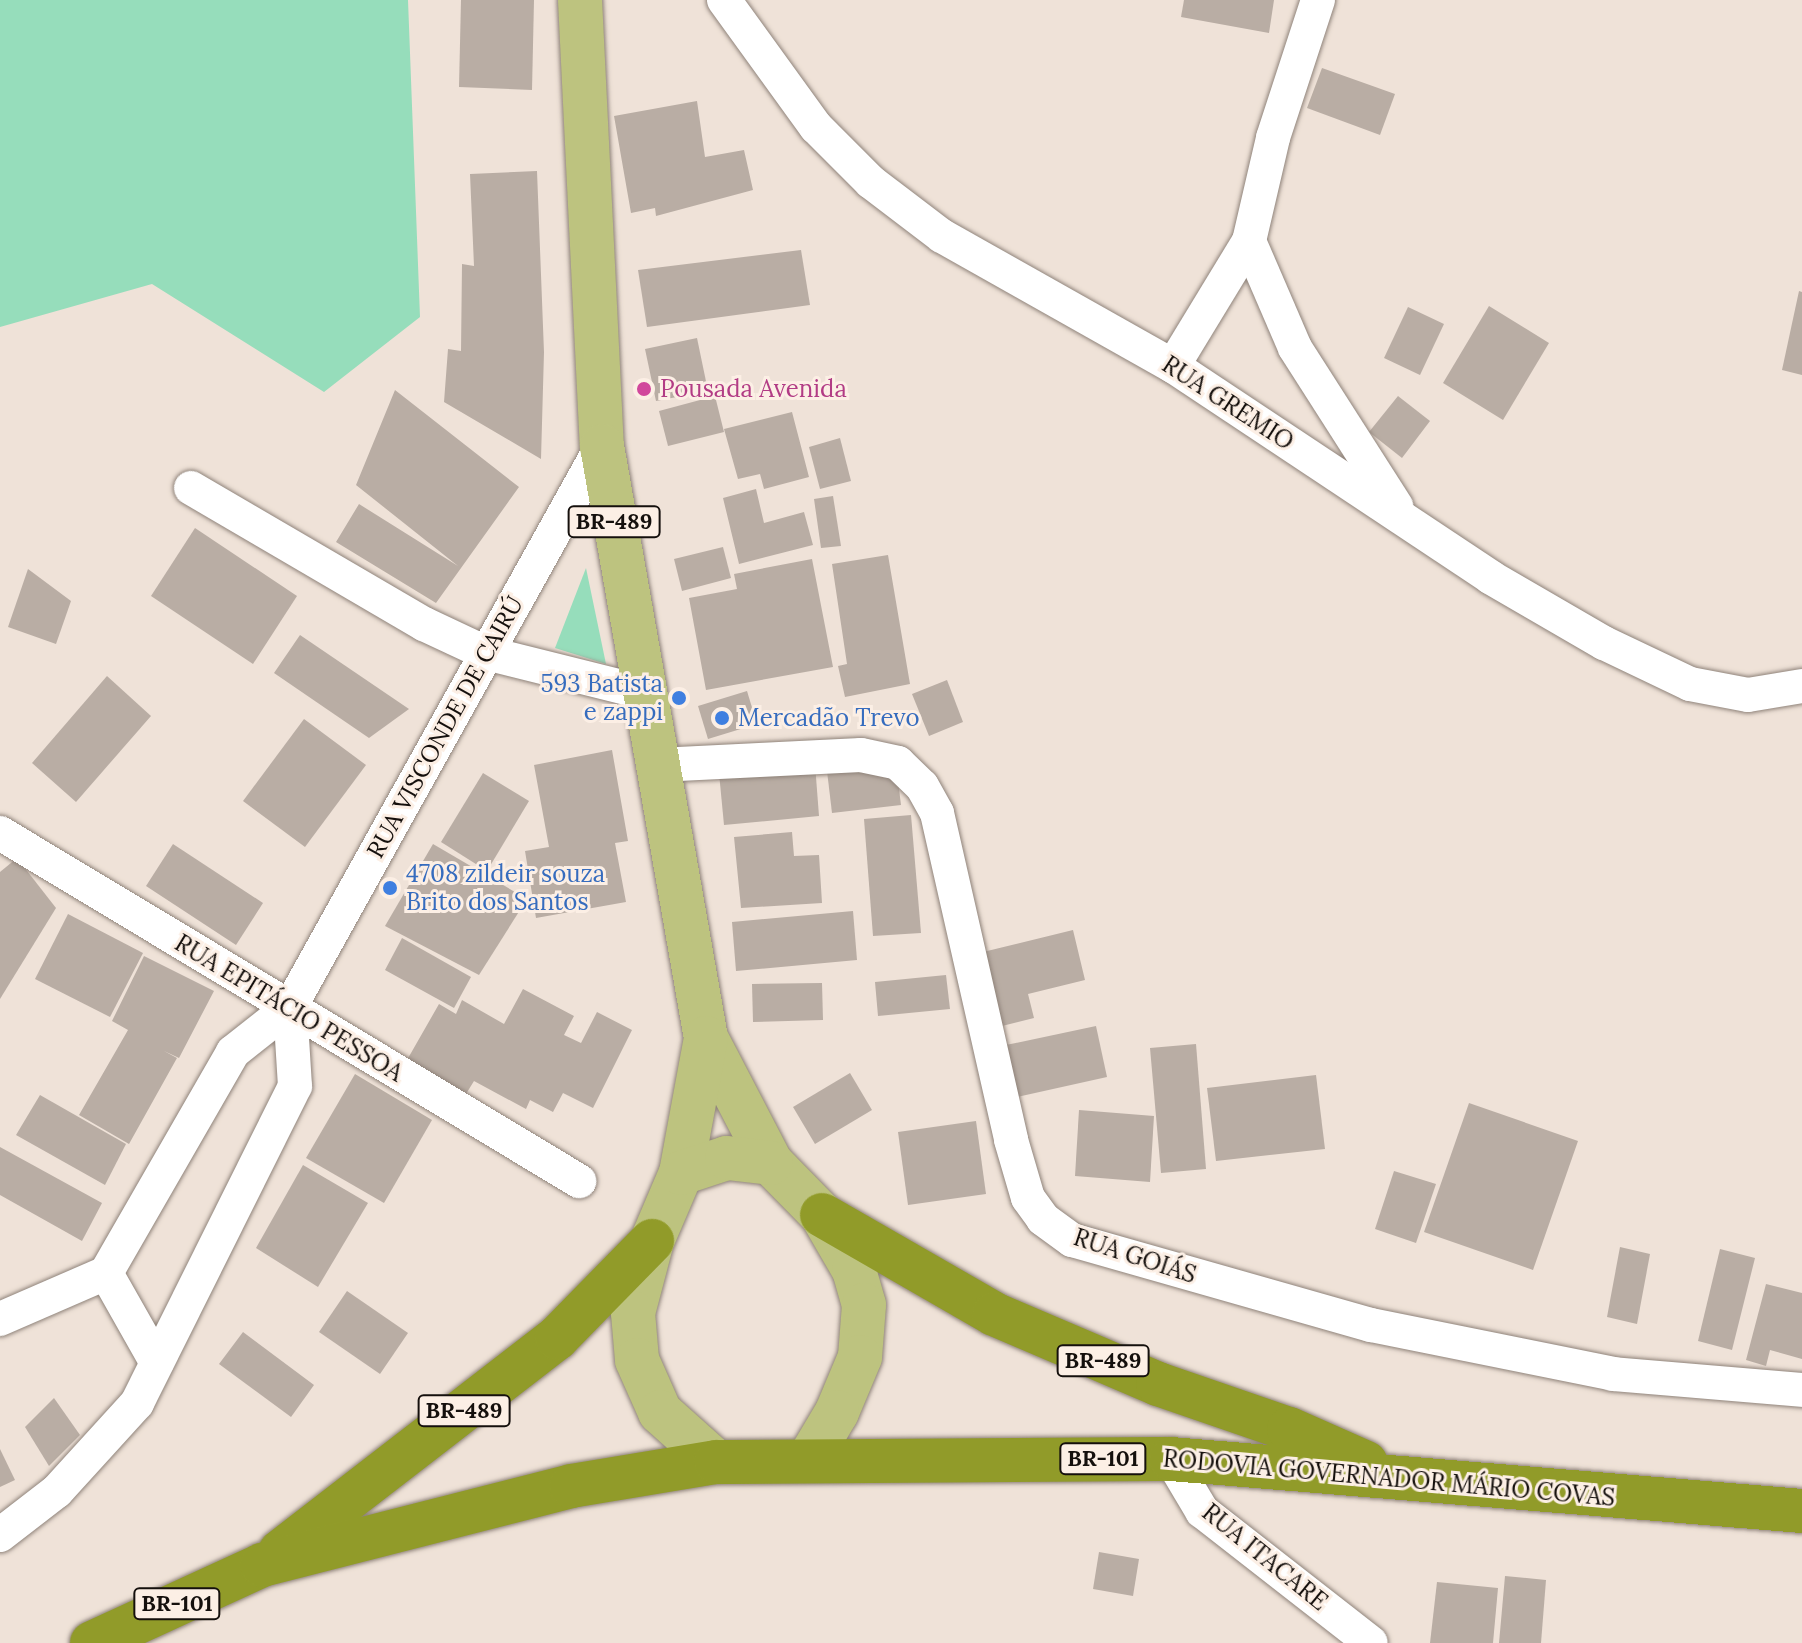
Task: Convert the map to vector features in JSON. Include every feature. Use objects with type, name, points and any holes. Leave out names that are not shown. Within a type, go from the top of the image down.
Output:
[{"type":"highway","name":"BR-489","points":[[822,1215],[994,1314],[1397,1476]]},
{"type":"highway","name":"BR-489","points":[[262,1565],[557,1338],[652,1241]]},
{"type":"highway","name":"RODOVIA GOVERNADOR MÁRIO COVAS","points":[[92,1643],[262,1565],[571,1486],[716,1462],[1171,1459],[1802,1511]]},
{"type":"main road","name":"BR-489","points":[[580,0],[602,446],[706,1038],[771,1163],[822,1215],[854,1270],[864,1305],[860,1357],[837,1412],[809,1459]]},
{"type":"main road","name":"BR-489","points":[[706,1038],[681,1173],[652,1241],[633,1313],[637,1360],[660,1412],[716,1462]]},
{"type":"main road","points":[[681,1173],[727,1158],[771,1163]]},
{"type":"street","name":"RUA GREMIO","points":[[724,0],[816,127],[871,182],[942,236],[1173,366],[1402,515],[1490,577],[1604,643],[1690,684],[1748,695],[1802,686]]},
{"type":"street","points":[[1173,366],[1249,241],[1273,138],[1318,0]]},
{"type":"street","points":[[1249,241],[1295,348],[1402,515]]},
{"type":"street","name":"RUA VISCONDE DE CAIRÚ","points":[[106,1273],[233,1052],[290,1007],[602,446]]},
{"type":"street","points":[[191,488],[424,624],[486,653],[643,692]]},
{"type":"street","name":"RUA GOIÁS","points":[[658,765],[861,755],[898,763],[922,786],[937,813],[1028,1198],[1043,1219],[1072,1240],[1386,1329],[1613,1374],[1802,1390]]},
{"type":"street","name":"RUA EPITÁCIO PESSOA","points":[[3,841],[290,1007],[579,1181]]},
{"type":"street","points":[[0,1535],[57,1491],[110,1439],[137,1403],[295,1086],[290,1007]]},
{"type":"street","points":[[0,1319],[106,1273],[157,1363]]},
{"type":"street","name":"RUA ITACARE","points":[[1171,1459],[1202,1511],[1371,1643]]},
{"type":"green space","points":[[0,0],[408,0],[420,317],[324,392],[152,284],[0,327]]},
{"type":"green space","points":[[586,568],[606,664],[555,648]]},
{"type":"building","points":[[461,0],[534,0],[532,90],[459,87]]},
{"type":"building","points":[[1184,0],[1274,0],[1269,33],[1181,17]]},
{"type":"building","points":[[1322,68],[1395,94],[1380,135],[1307,108]]},
{"type":"building","points":[[697,101],[705,157],[744,150],[753,190],[656,216],[655,208],[631,213],[614,116]]},
{"type":"building","points":[[537,171],[544,352],[541,459],[444,402],[448,349],[461,351],[462,264],[474,266],[470,174]]},
{"type":"building","points":[[801,250],[810,305],[647,327],[638,270]]},
{"type":"building","points":[[1799,291],[1802,292],[1802,375],[1782,370]]},
{"type":"building","points":[[1489,306],[1549,343],[1503,420],[1443,383]]},
{"type":"building","points":[[1408,307],[1444,324],[1420,375],[1384,358]]},
{"type":"building","points":[[697,338],[708,391],[656,401],[645,349]]},
{"type":"building","points":[[395,390],[519,487],[436,603],[336,542],[359,504],[458,566],[356,485]]},
{"type":"building","points":[[715,396],[724,432],[668,446],[659,411]]},
{"type":"building","points":[[1398,396],[1430,421],[1402,458],[1369,432]]},
{"type":"building","points":[[792,412],[809,477],[764,489],[760,474],[738,479],[724,429]]},
{"type":"building","points":[[840,438],[851,481],[820,489],[809,447]]},
{"type":"building","points":[[756,489],[764,523],[804,512],[813,545],[739,564],[723,498]]},
{"type":"building","points":[[833,496],[841,546],[821,548],[814,499]]},
{"type":"building","points":[[195,528],[297,596],[253,664],[151,596]]},
{"type":"building","points":[[723,547],[731,578],[682,591],[674,559]]},
{"type":"building","points":[[888,555],[910,684],[845,697],[838,666],[847,664],[832,564]]},
{"type":"building","points":[[812,559],[833,667],[706,690],[689,598],[737,589],[734,574]]},
{"type":"building","points":[[28,569],[71,601],[56,644],[8,627]]},
{"type":"building","points":[[300,635],[409,709],[369,738],[274,673]]},
{"type":"building","points":[[107,676],[151,716],[76,802],[32,763]]},
{"type":"building","points":[[947,680],[963,722],[929,736],[912,694]]},
{"type":"building","points":[[747,691],[757,724],[708,739],[698,706]]},
{"type":"building","points":[[304,719],[366,765],[305,847],[243,801]]},
{"type":"building","points":[[612,750],[628,841],[615,843],[626,902],[536,918],[525,851],[549,847],[534,765]]},
{"type":"building","points":[[815,764],[819,816],[724,825],[719,773]]},
{"type":"building","points":[[896,764],[901,805],[832,813],[827,771]]},
{"type":"building","points":[[483,773],[529,801],[487,871],[441,842]]},
{"type":"building","points":[[911,815],[921,933],[873,936],[864,819]]},
{"type":"building","points":[[792,832],[794,856],[819,855],[822,903],[741,908],[734,837]]},
{"type":"building","points":[[173,844],[263,903],[236,945],[146,886]]},
{"type":"building","points":[[433,844],[527,899],[479,975],[385,926]]},
{"type":"building","points":[[17,858],[56,908],[0,999],[0,872]]},
{"type":"building","points":[[853,911],[857,960],[736,971],[732,922]]},
{"type":"building","points":[[68,914],[143,953],[110,1017],[35,979]]},
{"type":"building","points":[[1073,930],[1085,980],[1028,994],[1034,1018],[1002,1026],[983,952]]},
{"type":"building","points":[[402,938],[471,977],[454,1008],[385,970]]},
{"type":"building","points":[[144,956],[214,991],[179,1058],[164,1051],[177,1058],[129,1144],[79,1115],[128,1030],[112,1021]]},
{"type":"building","points":[[946,975],[950,1009],[878,1016],[875,982]]},
{"type":"building","points":[[822,983],[823,1020],[753,1022],[752,984]]},
{"type":"building","points":[[523,989],[574,1016],[564,1035],[581,1043],[597,1012],[632,1030],[593,1108],[563,1093],[553,1112],[530,1100],[526,1109],[474,1081],[466,1094],[407,1060],[439,1004],[456,1014],[462,1000],[504,1024]]},
{"type":"building","points":[[1096,1026],[1107,1077],[1017,1097],[1006,1045]]},
{"type":"building","points":[[1196,1044],[1206,1169],[1161,1173],[1150,1048]]},
{"type":"building","points":[[850,1073],[872,1110],[815,1144],[793,1107]]},
{"type":"building","points":[[355,1074],[432,1120],[384,1203],[306,1158]]},
{"type":"building","points":[[1316,1075],[1325,1149],[1216,1161],[1207,1088]]},
{"type":"building","points":[[40,1095],[126,1144],[105,1185],[16,1135]]},
{"type":"building","points":[[1469,1103],[1578,1141],[1533,1270],[1424,1232]]},
{"type":"building","points":[[1079,1110],[1154,1116],[1150,1182],[1075,1176]]},
{"type":"building","points":[[976,1121],[986,1194],[908,1205],[898,1132]]},
{"type":"building","points":[[0,1147],[102,1203],[82,1241],[0,1195]]},
{"type":"building","points":[[303,1165],[368,1203],[318,1287],[256,1248]]},
{"type":"building","points":[[1394,1171],[1436,1184],[1416,1243],[1375,1229]]},
{"type":"building","points":[[1620,1247],[1650,1254],[1637,1324],[1607,1317]]},
{"type":"building","points":[[1720,1249],[1755,1258],[1732,1350],[1698,1341]]},
{"type":"building","points":[[1766,1284],[1802,1293],[1802,1359],[1770,1350],[1766,1366],[1746,1360]]},
{"type":"building","points":[[347,1291],[408,1333],[380,1374],[319,1332]]},
{"type":"building","points":[[243,1332],[314,1385],[291,1417],[219,1364]]},
{"type":"building","points":[[54,1398],[80,1435],[49,1466],[25,1427]]},
{"type":"building","points":[[0,1449],[15,1480],[0,1487]]},
{"type":"building","points":[[1099,1552],[1139,1559],[1133,1596],[1093,1589]]},
{"type":"building","points":[[1505,1576],[1546,1580],[1541,1643],[1499,1643]]},
{"type":"building","points":[[1437,1582],[1498,1588],[1493,1643],[1430,1643]]},
{"type":"place","name":"Pousada Avenida","points":[[644,389]]},
{"type":"place","name":"593 Batista e zappi","points":[[679,698]]},
{"type":"place","name":"Mercadão Trevo","points":[[722,718]]},
{"type":"place","name":"4708 zildeir souza Brito dos Santos","points":[[390,888]]}]
